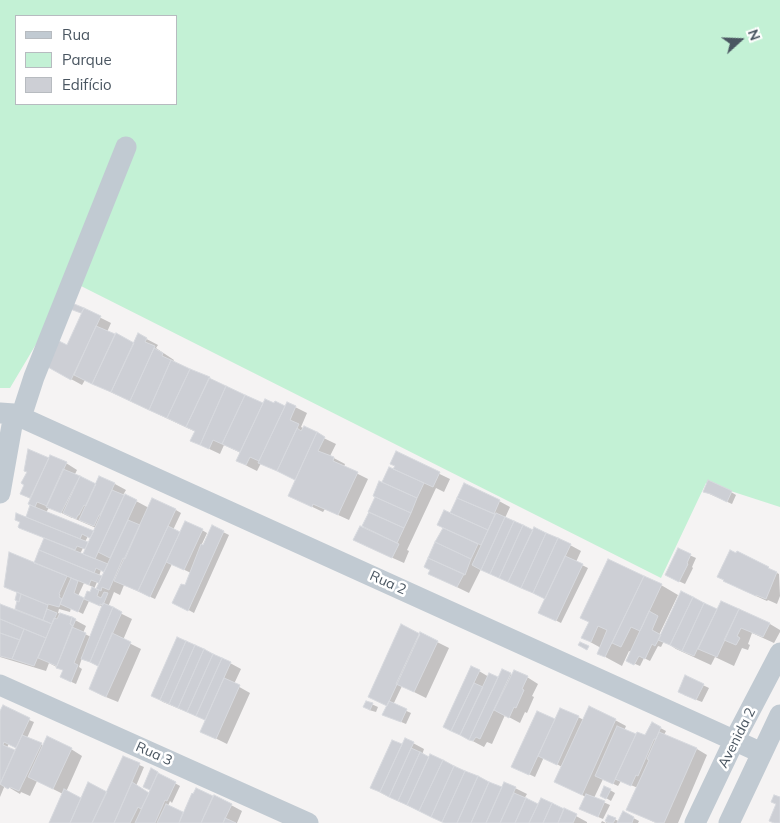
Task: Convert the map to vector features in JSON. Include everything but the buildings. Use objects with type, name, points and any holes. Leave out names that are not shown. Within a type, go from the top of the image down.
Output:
[{"type":"street","points":[[0,493],[11,414],[38,368],[126,147]]},
{"type":"street","name":"Rua 2","points":[[11,414],[762,754]]},
{"type":"street","name":"Avenida 2","points":[[695,823],[734,741],[780,653]]},
{"type":"street","name":"Rua 3","points":[[0,685],[308,823]]},
{"type":"street","name":"Avenida 2","points":[[730,823],[780,714]]},
{"type":"green space","points":[[0,0],[780,0],[780,507],[706,483],[661,578],[73,282],[10,388],[0,388]]}]
